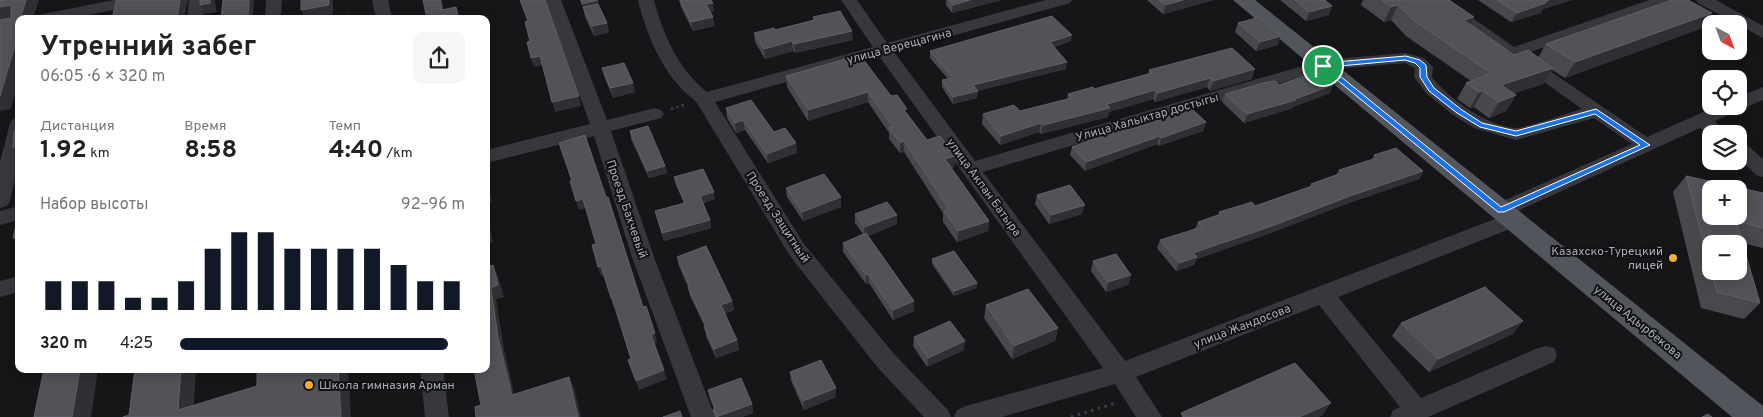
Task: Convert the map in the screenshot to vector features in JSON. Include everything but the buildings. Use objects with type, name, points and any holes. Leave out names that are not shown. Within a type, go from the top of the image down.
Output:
[{"type":"main road","name":"улица Адырбекова","points":[[1243,0],[1754,417]]},
{"type":"street","points":[[80,15],[115,11],[138,0]]},
{"type":"street","points":[[196,15],[197,0]]},
{"type":"street","points":[[273,15],[274,0]]},
{"type":"street","points":[[380,0],[383,15]]},
{"type":"street","name":"Проезд Бахчевый","points":[[553,0],[600,127],[644,260],[702,417]]},
{"type":"street","name":"Проезд Защитный","points":[[646,0],[648,13],[684,82],[797,250],[886,361],[939,417]]},
{"type":"street","name":"улица Акпан Батыра","points":[[849,0],[1150,417]]},
{"type":"street","name":"улица Верещагина","points":[[698,101],[1064,0]]},
{"type":"street","points":[[1437,0],[1646,145]]},
{"type":"street","points":[[1512,53],[1664,0]]},
{"type":"street","points":[[1704,0],[1763,33]]},
{"type":"street","name":"Улица Халыктар достыгы","points":[[971,169],[1323,66],[1406,58],[1424,67],[1423,77],[1432,90],[1459,112],[1480,124],[1516,134],[1596,111]]},
{"type":"street","points":[[1747,100],[1763,93]]},
{"type":"street","points":[[490,156],[663,111]]},
{"type":"street","name":"улица Жандосова","points":[[966,417],[1120,373],[1324,295],[1507,215],[1646,145],[1712,115]]},
{"type":"street","points":[[1701,120],[1708,125]]},
{"type":"street","points":[[0,201],[15,139]]},
{"type":"street","points":[[1747,155],[1763,170]]},
{"type":"street","points":[[0,218],[15,214]]},
{"type":"street","points":[[0,289],[15,285]]},
{"type":"street","points":[[1324,295],[1410,414],[1546,355]]},
{"type":"street","points":[[432,373],[437,417]]},
{"type":"path","points":[[663,111],[698,101]]},
{"type":"path","points":[[1071,417],[1136,396]]},
{"type":"place","name":"Казахско-Турецкий лицей","points":[[1673,258]]},
{"type":"place","name":"Школа гимназия Арман","points":[[309,385]]},
{"type":"route","points":[[1406,58],[1418,62],[1424,67],[1423,77],[1432,90],[1459,112],[1480,124],[1516,134],[1596,111],[1646,145],[1501,210],[1323,66],[1406,58]]}]
